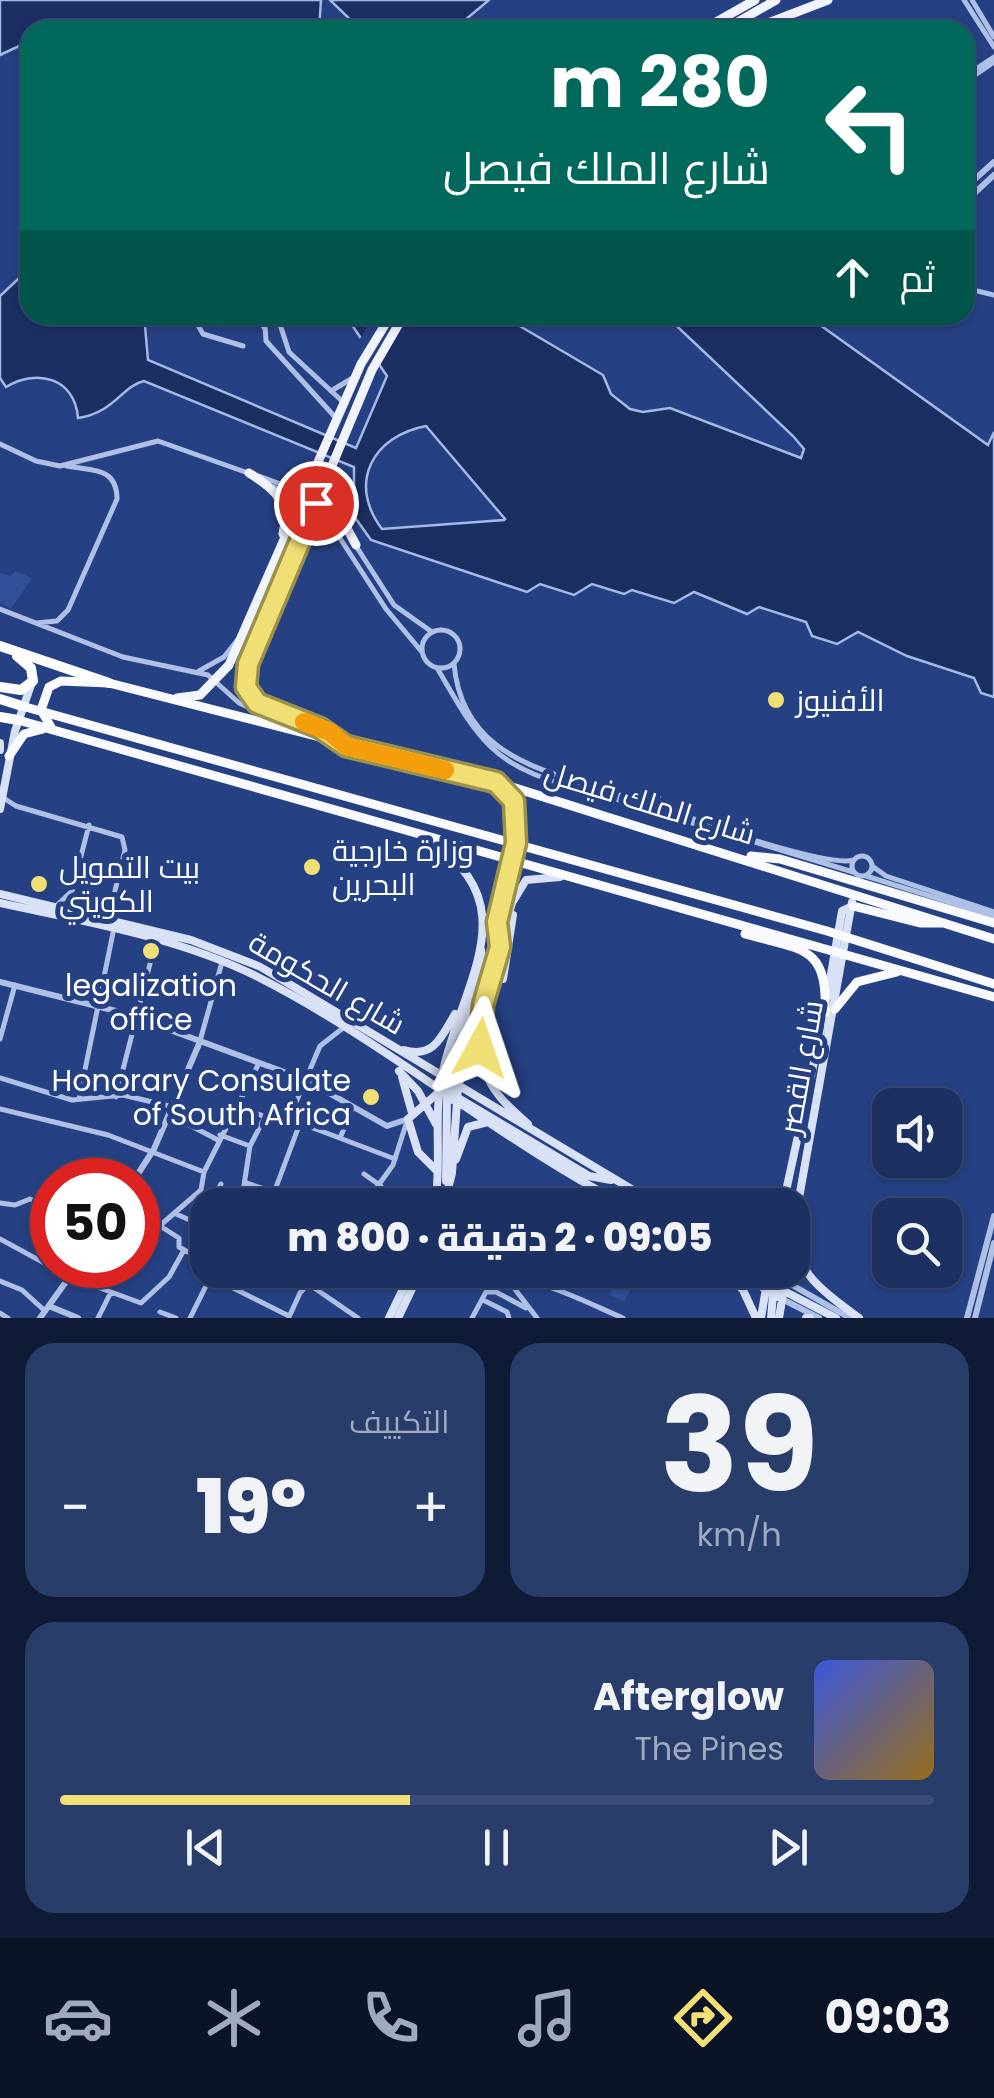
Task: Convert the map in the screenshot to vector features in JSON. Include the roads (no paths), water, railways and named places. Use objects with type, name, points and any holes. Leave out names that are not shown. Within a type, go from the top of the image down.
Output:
[{"type":"highway","name":"شارع الملك فيصل","points":[[0,646],[148,694],[496,782],[743,856],[994,939]]},
{"type":"highway","points":[[0,646],[26,662],[33,681],[21,690],[0,687]]},
{"type":"highway","points":[[52,729],[42,710],[44,694],[54,683],[109,683]]},
{"type":"highway","points":[[0,700],[843,935],[994,984]]},
{"type":"highway","points":[[0,716],[512,861],[806,951],[824,972],[830,1011]]},
{"type":"highway","points":[[3,750],[24,734],[52,729]]},
{"type":"highway","points":[[743,856],[780,859],[994,917]]},
{"type":"highway","points":[[853,906],[920,923],[947,922]]},
{"type":"highway","points":[[701,917],[994,997]]},
{"type":"highway","points":[[830,1011],[856,982],[901,972]]},
{"type":"main road","points":[[724,20],[755,0]]},
{"type":"main road","points":[[730,20],[776,0]]},
{"type":"main road","points":[[774,20],[828,0]]},
{"type":"main road","points":[[782,20],[794,12]]},
{"type":"main road","points":[[148,694],[194,698],[218,682],[361,364],[385,325]]},
{"type":"main road","points":[[346,746],[320,728],[257,703],[246,687],[248,664],[372,370],[398,325]]},
{"type":"main road","points":[[333,465],[334,504],[356,546]]},
{"type":"main road","points":[[249,474],[276,493],[285,506],[280,550]]},
{"type":"main road","points":[[299,540],[312,527],[332,526]]},
{"type":"main road","points":[[1,804],[3,750],[33,681]]},
{"type":"main road","points":[[496,782],[514,801],[516,843],[497,922],[500,947]]},
{"type":"main road","points":[[419,835],[456,858],[470,874],[482,909],[481,944],[472,986],[444,1079]]},
{"type":"main road","points":[[437,1125],[484,1002],[512,903],[526,880],[560,876]]},
{"type":"main road","points":[[843,889],[853,906]]},
{"type":"main road","name":"شارع الحكومة","points":[[0,894],[245,959],[444,1079]]},
{"type":"main road","name":"شارع الحكومة","points":[[0,903],[114,923],[258,977],[594,1188]]},
{"type":"main road","points":[[503,979],[512,903]]},
{"type":"main road","name":"شارع القصر","points":[[800,1188],[843,935],[842,911],[853,906]]},
{"type":"main road","points":[[472,986],[488,989]]},
{"type":"main road","points":[[367,1031],[407,1052],[424,1052],[441,1040],[468,997]]},
{"type":"main road","points":[[468,997],[498,1001]]},
{"type":"main road","points":[[484,1002],[483,1070],[498,1096],[543,1137]]},
{"type":"main road","points":[[452,1173],[450,1095],[444,1079],[460,1006]]},
{"type":"main road","name":"شارع القصر","points":[[790,1188],[830,1011]]},
{"type":"main road","points":[[388,1057],[409,1091],[414,1138],[438,1172]]},
{"type":"main road","points":[[398,1071],[425,1100],[437,1125],[437,1188]]},
{"type":"main road","points":[[448,1188],[450,1095]]},
{"type":"main road","points":[[410,1116],[425,1100],[450,1095],[589,1176],[616,1180]]},
{"type":"main road","name":"شارع الحكومة","points":[[450,1095],[543,1137],[629,1188]]},
{"type":"main road","points":[[448,1188],[468,1127],[487,1124]]},
{"type":"main road","points":[[810,1276],[859,1318]]},
{"type":"main road","points":[[390,1318],[404,1288]]},
{"type":"main road","points":[[398,1318],[412,1288]]},
{"type":"main road","points":[[741,1288],[758,1318]]},
{"type":"main road","points":[[758,1318],[772,1288]]},
{"type":"main road","points":[[771,1318],[774,1288]]},
{"type":"main road","points":[[776,1288],[779,1318]]},
{"type":"main road","points":[[785,1288],[836,1318]]},
{"type":"street","points":[[968,0],[994,37]]},
{"type":"street","points":[[968,0],[994,47]]},
{"type":"street","points":[[975,179],[994,162]]},
{"type":"street","points":[[975,193],[994,175]]},
{"type":"street","points":[[980,188],[994,188]]},
{"type":"street","points":[[198,325],[203,334],[243,346]]},
{"type":"street","points":[[262,325],[271,348],[335,417]]},
{"type":"street","points":[[265,329],[268,325]]},
{"type":"street","points":[[276,325],[299,363],[342,401]]},
{"type":"street","points":[[271,348],[282,339]]},
{"type":"street","points":[[332,432],[352,376],[367,353]]},
{"type":"street","points":[[331,391],[352,376]]},
{"type":"street","points":[[64,466],[158,441],[304,498],[332,526],[386,610],[437,668],[464,714],[502,756],[537,775],[994,917]]},
{"type":"street","points":[[0,444],[36,461],[100,470],[115,482],[117,499],[68,610],[57,621],[29,622]]},
{"type":"street","points":[[304,498],[322,491]]},
{"type":"street","points":[[314,506],[332,515],[394,606],[432,632]]},
{"type":"street","points":[[0,609],[123,657],[196,672],[218,682],[239,703],[304,733]]},
{"type":"street","points":[[422,652],[422,643],[432,632],[446,630],[457,638],[460,652],[454,664],[462,705],[505,752],[539,770],[625,796],[653,794],[685,816],[834,862],[863,856],[886,876],[994,917]]},
{"type":"street","points":[[196,672],[219,662],[242,635]]},
{"type":"street","points":[[437,668],[454,664]]},
{"type":"street","points":[[642,797],[642,809]]},
{"type":"street","points":[[656,812],[660,802]]},
{"type":"street","points":[[1,804],[120,834],[125,842],[110,912],[114,923],[101,1006],[79,1098]]},
{"type":"street","points":[[56,906],[72,891],[90,825]]},
{"type":"street","points":[[853,860],[853,872]]},
{"type":"street","points":[[866,876],[872,866]]},
{"type":"street","points":[[116,1096],[154,948],[149,937]]},
{"type":"street","points":[[148,1158],[199,1044],[222,962]]},
{"type":"street","points":[[0,982],[101,1006],[306,1080],[352,1110],[387,1126],[410,1116]]},
{"type":"street","points":[[0,1039],[15,985]]},
{"type":"street","points":[[288,1120],[323,1041],[343,1028]]},
{"type":"street","points":[[199,1188],[219,1138],[258,1065]]},
{"type":"street","points":[[0,1078],[79,1098],[116,1096],[172,1111],[219,1138],[250,1146]]},
{"type":"street","points":[[237,1106],[264,1117],[300,1122],[396,1159]]},
{"type":"street","points":[[0,1109],[59,1121],[154,1149],[204,1172]]},
{"type":"street","points":[[340,1138],[352,1110]]},
{"type":"street","points":[[364,1174],[380,1186],[396,1159],[410,1116]]},
{"type":"street","points":[[244,1188],[250,1146],[264,1117]]},
{"type":"street","points":[[275,1188],[300,1122]]},
{"type":"street","points":[[245,1183],[266,1188]]},
{"type":"street","points":[[220,1188],[222,1184]]},
{"type":"street","points":[[0,1203],[30,1198]]},
{"type":"street","points":[[190,1202],[160,1226],[179,1238],[178,1246],[190,1253]]},
{"type":"street","points":[[176,1214],[190,1220]]},
{"type":"street","points":[[971,1318],[994,1216]]},
{"type":"street","points":[[0,1238],[30,1255]]},
{"type":"street","points":[[100,1288],[141,1303],[168,1277],[184,1250]]},
{"type":"street","points":[[0,1280],[22,1290],[44,1312],[78,1318]]},
{"type":"street","points":[[44,1312],[62,1288]]},
{"type":"street","points":[[190,1318],[205,1288]]},
{"type":"street","points":[[237,1288],[289,1317],[304,1288]]},
{"type":"street","points":[[314,1288],[358,1318]]},
{"type":"street","points":[[472,1318],[489,1288]]},
{"type":"street","points":[[510,1288],[537,1318]]},
{"type":"street","points":[[546,1288],[620,1318]]},
{"type":"street","points":[[782,1288],[819,1318]]},
{"type":"street","points":[[788,1288],[850,1318]]},
{"type":"street","points":[[486,1290],[529,1309]]},
{"type":"street","points":[[98,1318],[111,1292]]},
{"type":"street","points":[[483,1300],[507,1312],[510,1318]]},
{"type":"street","points":[[160,1312],[171,1317]]},
{"type":"street","points":[[0,1314],[8,1318]]},
{"type":"place","name":"الأفنيوز","points":[[776,700]]},
{"type":"place","name":"وزارة خارجية البحرين","points":[[312,867]]},
{"type":"place","name":"بيت التمويل الكويتي","points":[[39,884]]},
{"type":"place","name":"legalization office","points":[[151,951]]},
{"type":"place","name":"Honorary Consulate of South Africa","points":[[371,1097]]}]
